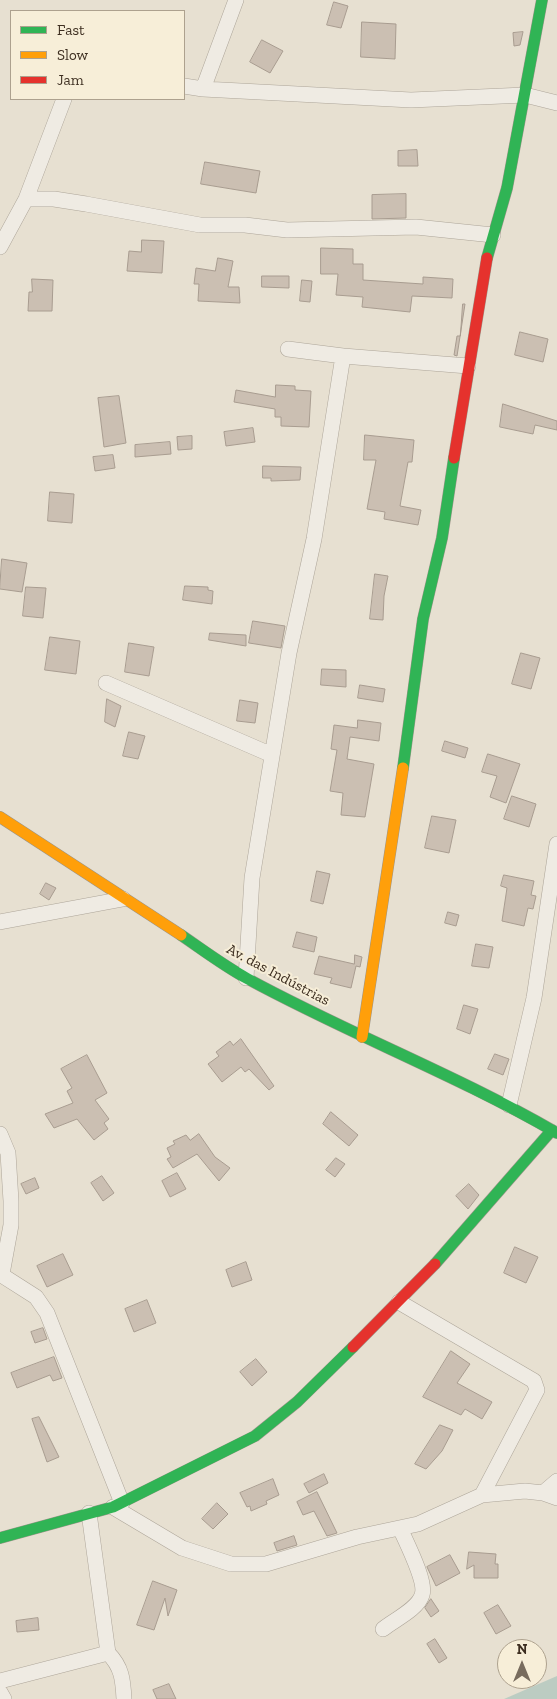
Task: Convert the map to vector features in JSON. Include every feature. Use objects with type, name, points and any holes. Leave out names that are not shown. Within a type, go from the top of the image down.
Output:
[{"type":"street","points":[[203,89],[236,0]]},
{"type":"street","points":[[362,1037],[397,817],[422,619],[442,538],[483,274],[507,188],[542,0]]},
{"type":"street","points":[[185,86],[203,89],[411,100],[525,95],[557,103]]},
{"type":"street","points":[[0,247],[26,199],[64,100]]},
{"type":"street","points":[[26,199],[54,199],[200,225],[245,225],[286,230],[416,227],[493,235]]},
{"type":"street","points":[[288,349],[343,356],[468,366]]},
{"type":"street","points":[[246,978],[252,878],[289,653],[314,539],[343,356]]},
{"type":"street","points":[[106,683],[272,755]]},
{"type":"street","name":"Av. das Indústrias","points":[[0,817],[246,978],[362,1037],[509,1105],[554,1132]]},
{"type":"street","points":[[509,1105],[534,998],[557,844]]},
{"type":"street","points":[[0,922],[123,899]]},
{"type":"street","points":[[0,1538],[118,1505],[255,1436],[296,1402],[399,1302],[554,1132]]},
{"type":"street","points":[[0,1134],[8,1152],[11,1202],[11,1225],[3,1249],[1,1274],[36,1296],[47,1313],[118,1505],[182,1548],[231,1564],[266,1564],[357,1537],[418,1524],[482,1494],[508,1491],[542,1493],[557,1498]]},
{"type":"street","points":[[399,1302],[534,1381],[537,1386],[537,1390],[482,1494]]},
{"type":"street","points":[[542,1493],[557,1481]]},
{"type":"street","points":[[89,1513],[108,1653],[117,1662],[123,1678],[124,1699]]},
{"type":"street","points":[[383,1629],[416,1604],[423,1595],[422,1583],[400,1528]]},
{"type":"street","points":[[0,1681],[108,1653]]},
{"type":"street","points":[[0,1692],[4,1699]]},
{"type":"shaded area","points":[[557,1676],[557,1699],[504,1699],[527,1689],[547,1689],[547,1680]]},
{"type":"building","points":[[334,2],[348,6],[341,28],[327,25]]},
{"type":"building","points":[[362,22],[396,24],[395,59],[361,57]]},
{"type":"building","points":[[523,32],[520,45],[514,46],[513,33]]},
{"type":"building","points":[[262,40],[283,51],[270,73],[250,62]]},
{"type":"building","points":[[417,150],[418,166],[398,166],[398,151]]},
{"type":"building","points":[[205,162],[260,171],[256,193],[201,184]]},
{"type":"building","points":[[406,194],[406,218],[372,219],[372,195]]},
{"type":"building","points":[[142,240],[164,241],[162,273],[127,271],[129,251],[141,252]]},
{"type":"building","points":[[321,248],[353,249],[353,264],[363,264],[363,280],[423,284],[423,277],[453,279],[452,298],[412,296],[410,312],[362,307],[363,297],[336,295],[338,274],[321,274]]},
{"type":"building","points":[[218,258],[233,261],[228,287],[239,287],[240,303],[198,301],[199,284],[194,284],[196,268],[215,271]]},
{"type":"building","points":[[262,276],[289,276],[289,288],[262,287]]},
{"type":"building","points":[[32,279],[53,280],[52,311],[28,311],[29,292],[32,292]]},
{"type":"building","points":[[302,280],[312,281],[310,302],[300,301]]},
{"type":"building","points":[[463,304],[465,304],[457,356],[454,355],[457,336],[460,336]]},
{"type":"building","points":[[520,332],[548,339],[543,362],[515,355]]},
{"type":"building","points":[[276,385],[295,386],[295,390],[311,391],[309,427],[281,426],[281,417],[275,417],[275,409],[234,402],[236,390],[275,397]]},
{"type":"building","points":[[119,396],[126,443],[104,447],[98,398]]},
{"type":"building","points":[[503,404],[557,421],[557,430],[535,425],[533,434],[500,427]]},
{"type":"building","points":[[253,428],[255,442],[226,446],[224,432]]},
{"type":"building","points":[[365,435],[414,440],[412,462],[408,462],[400,506],[421,510],[418,525],[384,519],[385,512],[367,509],[376,460],[364,460]]},
{"type":"building","points":[[192,436],[192,449],[178,450],[177,437]]},
{"type":"building","points":[[170,442],[171,454],[135,457],[135,445]]},
{"type":"building","points":[[113,455],[115,468],[95,471],[93,457]]},
{"type":"building","points":[[263,466],[301,467],[300,480],[271,481],[271,478],[263,478]]},
{"type":"building","points":[[50,492],[74,494],[72,523],[48,521]]},
{"type":"building","points":[[2,559],[27,563],[22,592],[0,589]]},
{"type":"building","points":[[375,574],[388,576],[384,596],[383,620],[370,619]]},
{"type":"building","points":[[185,586],[208,587],[208,590],[213,591],[212,604],[183,600]]},
{"type":"building","points":[[26,587],[46,588],[43,618],[23,616]]},
{"type":"building","points":[[253,621],[285,626],[281,648],[249,643]]},
{"type":"building","points":[[210,633],[246,635],[246,646],[209,640]]},
{"type":"building","points":[[50,637],[80,641],[76,674],[45,670]]},
{"type":"building","points":[[129,643],[154,647],[149,676],[125,672]]},
{"type":"building","points":[[521,653],[540,658],[531,689],[512,684]]},
{"type":"building","points":[[322,669],[346,670],[346,687],[321,685]]},
{"type":"building","points":[[360,685],[385,689],[383,702],[358,698]]},
{"type":"building","points":[[107,699],[121,706],[115,727],[105,722]]},
{"type":"building","points":[[240,700],[258,703],[255,723],[237,721]]},
{"type":"building","points":[[358,720],[381,723],[379,741],[350,737],[347,759],[374,764],[365,817],[341,815],[343,793],[330,791],[337,750],[331,749],[334,725],[357,728]]},
{"type":"building","points":[[129,732],[145,736],[138,759],[123,756]]},
{"type":"building","points":[[445,741],[468,748],[465,758],[442,751]]},
{"type":"building","points":[[488,754],[520,764],[506,803],[490,797],[497,776],[482,772]]},
{"type":"building","points":[[512,796],[536,804],[529,827],[504,819]]},
{"type":"building","points":[[432,816],[456,820],[449,853],[425,848]]},
{"type":"building","points":[[317,871],[330,874],[323,904],[311,901]]},
{"type":"building","points":[[504,875],[534,881],[531,895],[536,896],[533,909],[528,908],[524,926],[502,921],[507,888],[501,886]]},
{"type":"building","points":[[46,883],[56,888],[49,900],[40,894]]},
{"type":"building","points":[[448,912],[459,915],[456,926],[445,923]]},
{"type":"building","points":[[297,932],[317,937],[314,952],[293,947]]},
{"type":"building","points":[[476,944],[493,947],[489,968],[472,966]]},
{"type":"building","points":[[355,955],[362,957],[360,967],[356,966],[351,988],[330,983],[332,978],[314,974],[319,956],[354,964]]},
{"type":"building","points":[[464,1005],[478,1009],[470,1034],[457,1029]]},
{"type":"building","points":[[241,1039],[274,1086],[269,1090],[249,1069],[245,1072],[241,1067],[222,1082],[208,1064],[219,1056],[216,1052],[230,1041],[233,1045]]},
{"type":"building","points":[[495,1054],[509,1059],[503,1075],[488,1069]]},
{"type":"building","points":[[87,1055],[107,1093],[95,1100],[109,1119],[104,1123],[108,1129],[94,1140],[77,1119],[54,1128],[45,1114],[73,1103],[67,1091],[72,1088],[61,1069]]},
{"type":"building","points":[[331,1112],[358,1135],[349,1146],[323,1124]]},
{"type":"building","points":[[199,1134],[215,1157],[230,1168],[219,1181],[197,1154],[173,1168],[167,1159],[171,1157],[167,1148],[175,1144],[173,1141],[186,1135],[190,1140]]},
{"type":"building","points":[[336,1158],[345,1164],[335,1177],[326,1170]]},
{"type":"building","points":[[177,1173],[186,1189],[170,1197],[162,1181]]},
{"type":"building","points":[[102,1176],[114,1193],[103,1201],[91,1183]]},
{"type":"building","points":[[35,1178],[39,1188],[26,1194],[21,1184]]},
{"type":"building","points":[[469,1184],[479,1195],[468,1209],[456,1196]]},
{"type":"building","points":[[515,1247],[538,1257],[526,1283],[504,1273]]},
{"type":"building","points":[[63,1254],[73,1275],[47,1287],[37,1266]]},
{"type":"building","points":[[246,1262],[252,1280],[232,1287],[226,1270]]},
{"type":"building","points":[[147,1300],[156,1323],[134,1332],[125,1309]]},
{"type":"building","points":[[43,1328],[47,1339],[35,1343],[31,1332]]},
{"type":"building","points":[[451,1351],[470,1364],[457,1383],[492,1402],[482,1419],[465,1409],[461,1415],[423,1397]]},
{"type":"building","points":[[54,1357],[62,1378],[53,1381],[50,1375],[17,1388],[11,1373]]},
{"type":"building","points":[[256,1359],[267,1372],[252,1386],[240,1372]]},
{"type":"building","points":[[39,1417],[59,1457],[47,1462],[32,1419]]},
{"type":"building","points":[[440,1425],[453,1430],[442,1451],[426,1469],[415,1464]]},
{"type":"building","points":[[324,1474],[328,1483],[309,1493],[304,1484]]},
{"type":"building","points":[[273,1479],[279,1495],[266,1501],[267,1504],[251,1511],[250,1506],[247,1507],[240,1493]]},
{"type":"building","points":[[317,1492],[337,1533],[327,1536],[314,1511],[303,1515],[297,1502]]},
{"type":"building","points":[[217,1503],[228,1514],[213,1529],[202,1519]]},
{"type":"building","points":[[294,1536],[297,1545],[277,1551],[274,1543]]},
{"type":"building","points":[[469,1552],[496,1554],[495,1564],[498,1564],[498,1578],[474,1578],[474,1565],[467,1569]]},
{"type":"building","points":[[450,1555],[460,1573],[436,1586],[427,1567]]},
{"type":"building","points":[[153,1581],[177,1590],[168,1616],[165,1598],[154,1630],[137,1625]]},
{"type":"building","points":[[431,1599],[439,1611],[431,1617],[425,1608]]},
{"type":"building","points":[[498,1605],[511,1626],[496,1634],[484,1613]]},
{"type":"building","points":[[38,1618],[39,1630],[17,1632],[16,1621]]},
{"type":"building","points":[[435,1639],[447,1658],[439,1663],[427,1644]]},
{"type":"building","points":[[169,1684],[176,1699],[157,1699],[153,1690]]},
{"type":"traffic: fast","points":[[487,258],[507,188],[542,0]]},
{"type":"traffic: fast","points":[[403,768],[423,619],[442,538],[454,458]]},
{"type":"traffic: fast","points":[[181,935],[248,979],[481,1092],[557,1133]]},
{"type":"traffic: fast","points":[[435,1264],[552,1130]]},
{"type":"traffic: fast","points":[[0,1538],[113,1507],[255,1436],[297,1402],[353,1347]]},
{"type":"traffic: slow","points":[[362,1037],[403,768]]},
{"type":"traffic: slow","points":[[0,817],[181,935]]},
{"type":"traffic: jam","points":[[454,458],[487,258]]},
{"type":"traffic: jam","points":[[353,1347],[435,1264]]}]
